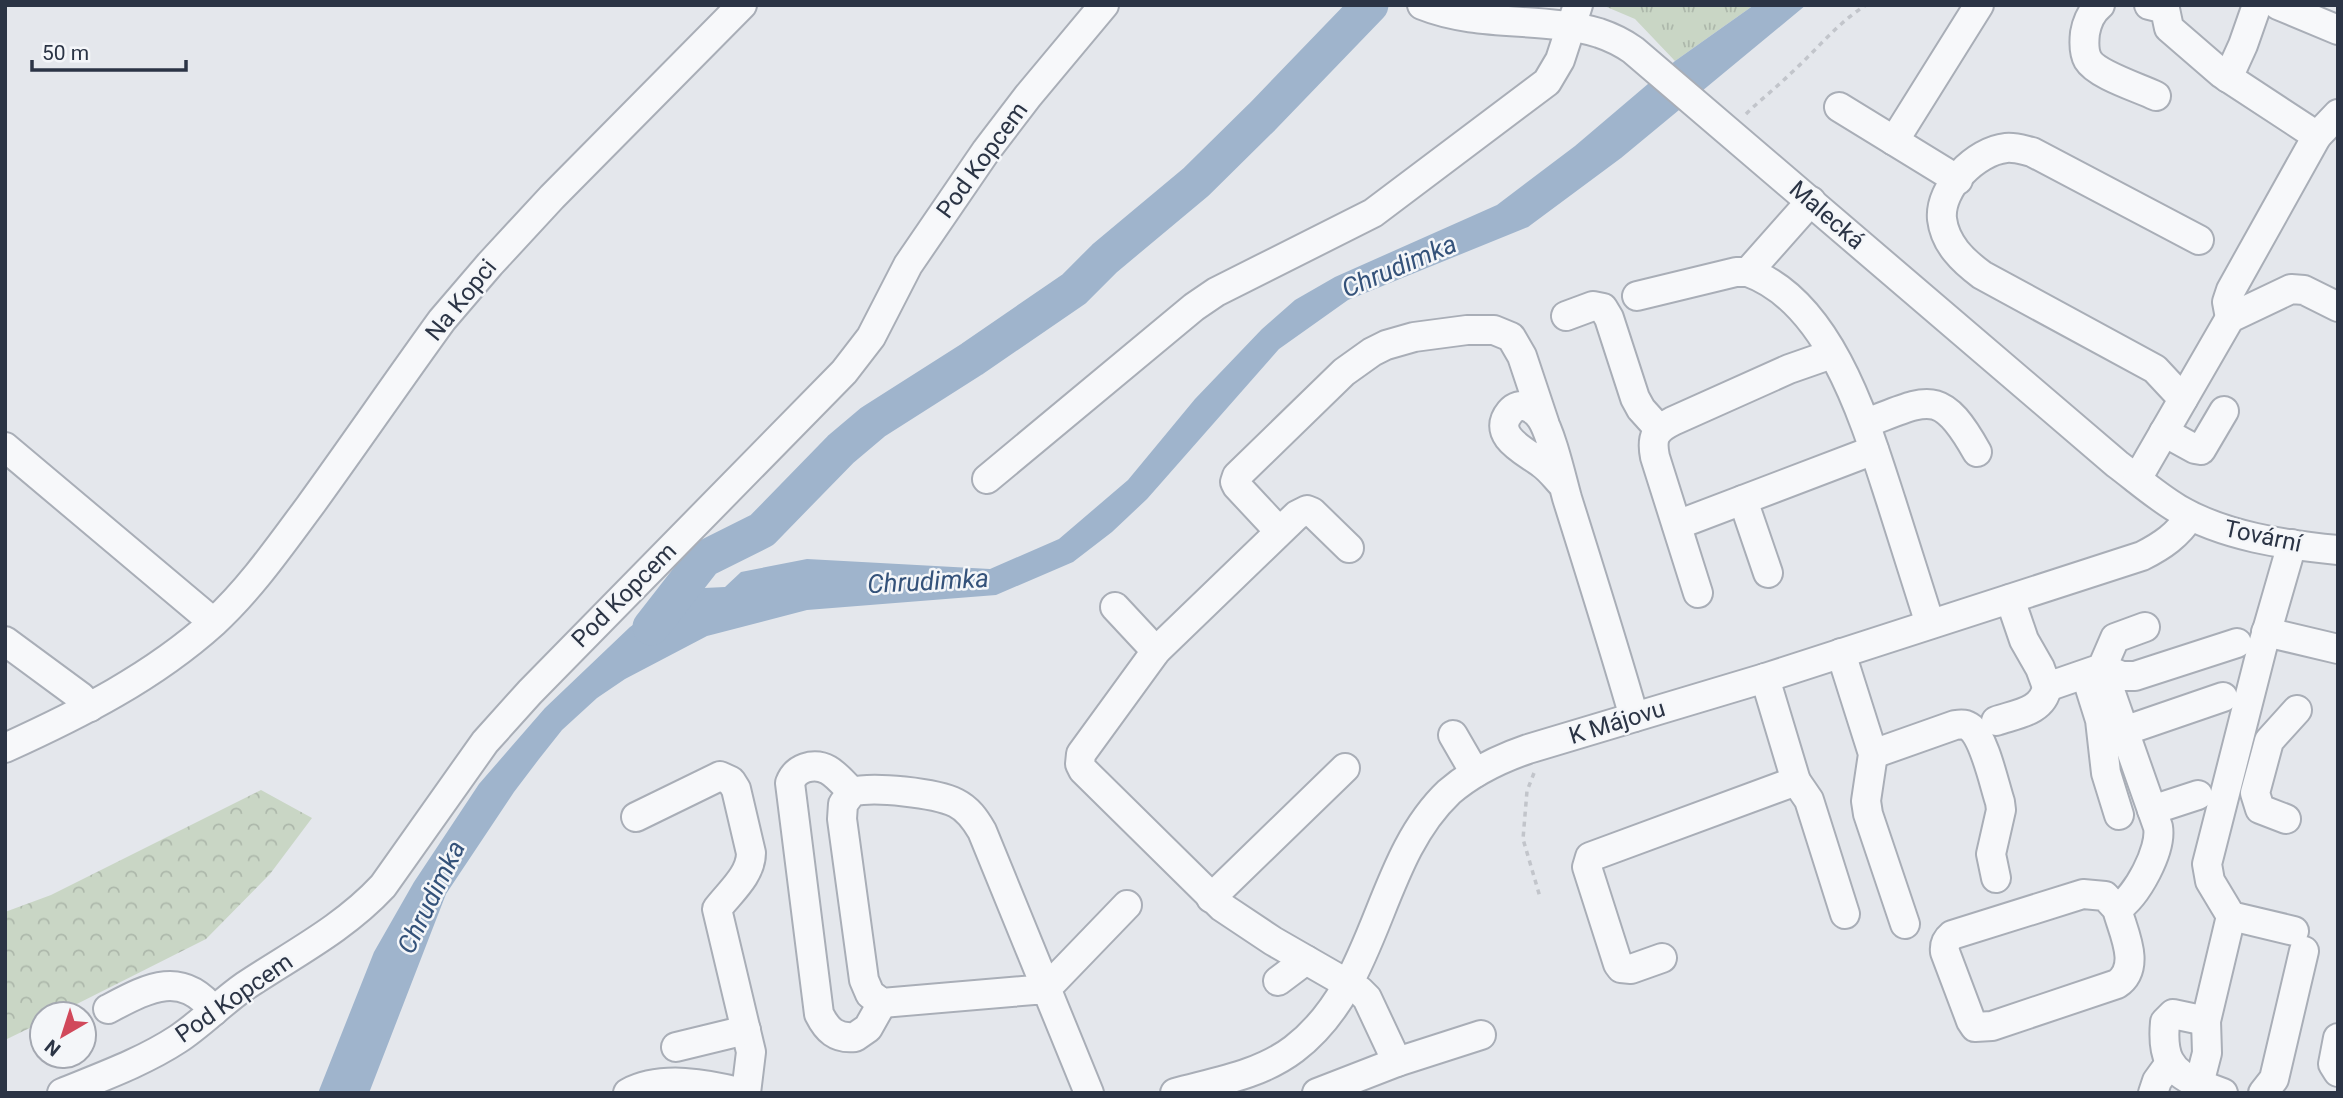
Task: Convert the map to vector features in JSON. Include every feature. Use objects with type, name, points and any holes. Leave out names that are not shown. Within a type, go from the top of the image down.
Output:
[{"type":"street","name":"Na Kopci","points":[[5,748],[90,708],[141,677],[213,622],[284,541],[463,294],[561,188],[743,5]]},
{"type":"street","name":"Pod Kopcem","points":[[62,1093],[175,1041],[244,987],[339,927],[383,886],[485,743],[530,692],[844,372],[871,337],[908,265],[986,151],[1104,5]]},
{"type":"street","name":"Malecká","points":[[1422,5],[1450,14],[1505,22],[1574,16],[1646,58],[2137,479],[2190,516]]},
{"type":"street","points":[[1894,141],[1979,5]]},
{"type":"street","points":[[2100,5],[2086,27],[2085,46],[2089,61],[2101,71],[2156,96]]},
{"type":"street","points":[[2228,78],[2257,5]]},
{"type":"street","points":[[2278,5],[2338,30]]},
{"type":"street","points":[[2160,7],[2174,33],[2228,78],[2317,136]]},
{"type":"street","points":[[987,479],[1194,307],[1216,292],[1373,214],[1547,82],[1560,60],[1574,16]]},
{"type":"street","points":[[1839,107],[1958,180]]},
{"type":"street","points":[[2230,318],[2227,302],[2231,290],[2317,136],[2338,114]]},
{"type":"street","points":[[2183,399],[2155,369],[1982,275],[1967,264],[1949,241],[1942,216],[1945,200],[1977,159],[1990,152],[2018,148],[2032,152],[2199,240]]},
{"type":"street","points":[[1748,272],[1811,201]]},
{"type":"street","points":[[1637,296],[1736,272],[1748,272],[1764,278],[1787,293],[1809,319],[1832,354],[1866,423],[1930,624]]},
{"type":"street","points":[[2137,479],[2230,318],[2291,289],[2304,290],[2338,307]]},
{"type":"street","points":[[1566,316],[1594,306],[1603,307],[1635,398],[1659,429]]},
{"type":"street","points":[[1279,531],[1235,482],[1328,386],[1359,361],[1386,345],[1414,337],[1454,331],[1494,330],[1504,333],[1517,345],[1544,422],[1634,717]]},
{"type":"street","points":[[1698,593],[1653,448],[1654,435],[1659,429],[1790,369],[1832,354]]},
{"type":"street","points":[[1866,423],[1915,405],[1938,405],[1959,421],[1977,452]]},
{"type":"street","points":[[1544,422],[1531,408],[1520,406],[1507,418],[1507,433],[1516,448],[1540,461],[1563,485]]},
{"type":"street","points":[[2164,432],[2201,450],[2224,411]]},
{"type":"street","points":[[5,447],[213,622]]},
{"type":"street","points":[[1676,525],[1874,450]]},
{"type":"street","points":[[1743,500],[1768,573]]},
{"type":"street","points":[[1349,548],[1317,516],[1307,510],[1297,515],[1156,651],[1081,754],[1080,764],[1211,898],[1273,941],[1349,984],[1367,999],[1397,1062]]},
{"type":"street","name":"K Májovu","points":[[1175,1093],[1252,1071],[1282,1058],[1316,1029],[1349,984],[1421,827],[1448,793],[1475,773],[1528,749],[1765,678],[2142,556],[2182,529],[2190,516]]},
{"type":"street","name":"Tovární","points":[[2190,516],[2221,528],[2292,544],[2338,550]]},
{"type":"street","points":[[2263,1093],[2274,1079],[2299,941],[2231,916],[2210,881],[2207,864],[2266,632],[2292,544]]},
{"type":"street","points":[[1996,721],[2037,706],[2047,687],[2024,640],[2010,598]]},
{"type":"street","points":[[1115,607],[1156,651]]},
{"type":"street","points":[[2119,815],[2106,773],[2094,671],[2115,638],[2145,627]]},
{"type":"street","points":[[2266,632],[2338,649]]},
{"type":"street","points":[[5,640],[81,697],[90,708]]},
{"type":"street","points":[[2047,687],[2094,671],[2135,676],[2237,643]]},
{"type":"street","points":[[1841,653],[1873,754],[1866,801],[1868,814],[1905,924]]},
{"type":"street","points":[[2094,671],[2124,731],[2159,834],[2158,844],[2134,892],[2125,904],[2117,909]]},
{"type":"street","points":[[1765,678],[1796,781],[1809,800],[1845,914]]},
{"type":"street","points":[[2124,731],[2223,697]]},
{"type":"street","points":[[2286,819],[2260,809],[2255,793],[2269,741],[2297,710]]},
{"type":"street","points":[[1873,754],[1955,725],[1971,728],[1979,738],[2000,802],[2001,810],[1991,854],[1996,878]]},
{"type":"street","points":[[2241,732],[2269,741]]},
{"type":"street","points":[[1453,735],[1475,773]]},
{"type":"street","points":[[852,792],[830,770],[820,766],[799,771],[790,783],[819,1014],[830,1031],[846,1038],[855,1037],[868,1028],[882,1003]]},
{"type":"street","points":[[1211,898],[1345,768]]},
{"type":"street","points":[[628,1093],[639,1087],[664,1083],[715,1087],[745,1093],[751,1062],[717,909],[751,861],[736,789],[731,780],[720,776],[636,817]]},
{"type":"street","points":[[1662,958],[1631,969],[1621,968],[1618,964],[1587,867],[1590,857],[1796,781]]},
{"type":"street","points":[[1089,1093],[1046,989],[982,831],[967,810],[955,802],[941,798],[877,789],[852,792],[843,804],[842,819],[864,980],[870,994],[882,1003],[1046,989],[1127,905]]},
{"type":"street","points":[[2152,810],[2198,795]]},
{"type":"street","points":[[2083,894],[2105,896],[2117,909],[2130,959],[2130,967],[2124,979],[2117,984],[1992,1026],[1975,1027],[1945,952],[1947,938],[2083,894]]},
{"type":"street","points":[[2212,1090],[2206,1021],[2231,916]]},
{"type":"street","points":[[1278,981],[1306,960]]},
{"type":"street","points":[[108,1009],[146,990],[176,986],[198,994],[214,1011]]},
{"type":"street","points":[[2206,1021],[2179,1015],[2168,1017],[2165,1022],[2164,1042],[2170,1063],[2180,1075],[2212,1090]]},
{"type":"street","points":[[676,1047],[746,1030]]},
{"type":"street","points":[[1317,1093],[1397,1062],[1481,1035]]},
{"type":"street","points":[[2338,1038],[2333,1064],[2338,1072]]},
{"type":"street","points":[[2153,1093],[2170,1063]]},
{"type":"path","points":[[1730,131],[1792,73],[1826,36],[1866,5]]},
{"type":"path","points":[[1528,749],[1535,770],[1527,791],[1524,839],[1540,897]]},
{"type":"green space","points":[[1602,5],[1754,5],[1675,61],[1635,19]]},
{"type":"green space","points":[[261,790],[312,818],[270,874],[206,939],[85,1000],[28,1000],[28,1029],[5,1040],[5,912],[51,895]]},
{"type":"water","name":"Chrudimka","points":[[1754,5],[1806,5],[1621,158],[1528,227],[1348,300],[1279,349],[1147,499],[1112,532],[1073,562],[996,595],[807,610],[707,636],[625,679],[597,698],[562,730],[539,759],[446,894],[369,1093],[318,1093],[374,952],[414,882],[479,784],[545,708],[630,627],[683,589],[725,587],[741,572],[807,559],[990,569],[1059,539],[1128,480],[1195,399],[1262,329],[1295,300],[1335,277],[1497,205],[1575,146],[1675,61]]},
{"type":"waterway","points":[[651,627],[704,559],[762,530],[841,449],[873,422],[1074,289],[1105,258],[1196,182],[1370,5]]}]
